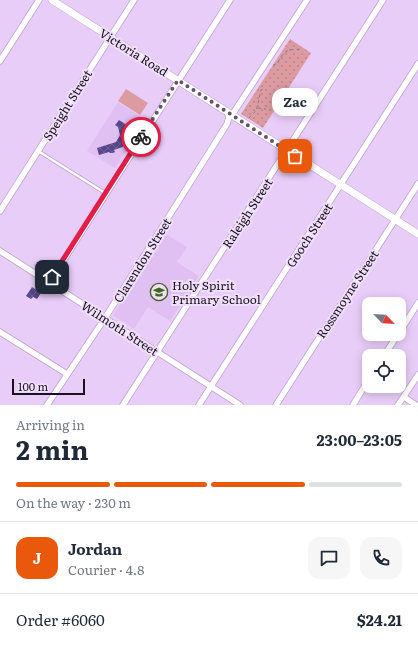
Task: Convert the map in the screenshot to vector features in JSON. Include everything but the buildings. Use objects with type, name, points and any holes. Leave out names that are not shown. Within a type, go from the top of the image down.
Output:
[{"type":"street","points":[[0,61],[39,0]]},
{"type":"street","name":"Victoria Road","points":[[52,0],[418,234]]},
{"type":"street","name":"Speight Street","points":[[0,211],[134,0]]},
{"type":"street","points":[[49,282],[230,0]]},
{"type":"street","points":[[229,113],[306,0]]},
{"type":"street","name":"Raleigh Street","points":[[123,405],[383,0]]},
{"type":"street","name":"Gooch Street","points":[[199,405],[418,64]]},
{"type":"street","name":"Clarendon Street","points":[[47,405],[105,318],[227,124],[229,113]]},
{"type":"street","name":"Rossmoyne Street","points":[[276,405],[418,184]]},
{"type":"street","name":"Wilmoth Street","points":[[0,251],[240,405]]},
{"type":"street","points":[[406,322],[418,303]]},
{"type":"street","points":[[0,332],[67,374]]},
{"type":"street","points":[[398,405],[418,375]]},
{"type":"street","points":[[352,405],[362,390]]},
{"type":"street","points":[[404,397],[416,405]]},
{"type":"lane","points":[[38,151],[105,194]]},
{"type":"path","points":[[273,65],[279,61],[284,52],[288,50],[300,49]]},
{"type":"path","points":[[249,118],[257,108],[257,102],[261,90],[264,88]]},
{"type":"path","points":[[257,108],[266,109]]},
{"type":"shaded area","points":[[290,39],[311,53],[263,128],[241,114]]},
{"type":"shaded area","points":[[126,89],[148,103],[140,115],[118,101]]},
{"type":"shaded area","points":[[118,102],[146,120],[115,168],[87,151]]},
{"type":"shaded area","name":"Holy Spirit Primary School","points":[[166,234],[187,247],[177,262],[199,276],[170,321],[148,307],[134,329],[113,315]]},
{"type":"way so far","points":[[141,137],[178,80],[295,156]]},
{"type":"place","name":"Zac","points":[[295,156]]},
{"type":"place","name":"Holy Spirit Primary School","points":[[159,292]]},
{"type":"route","points":[[52,277],[141,137]]}]
